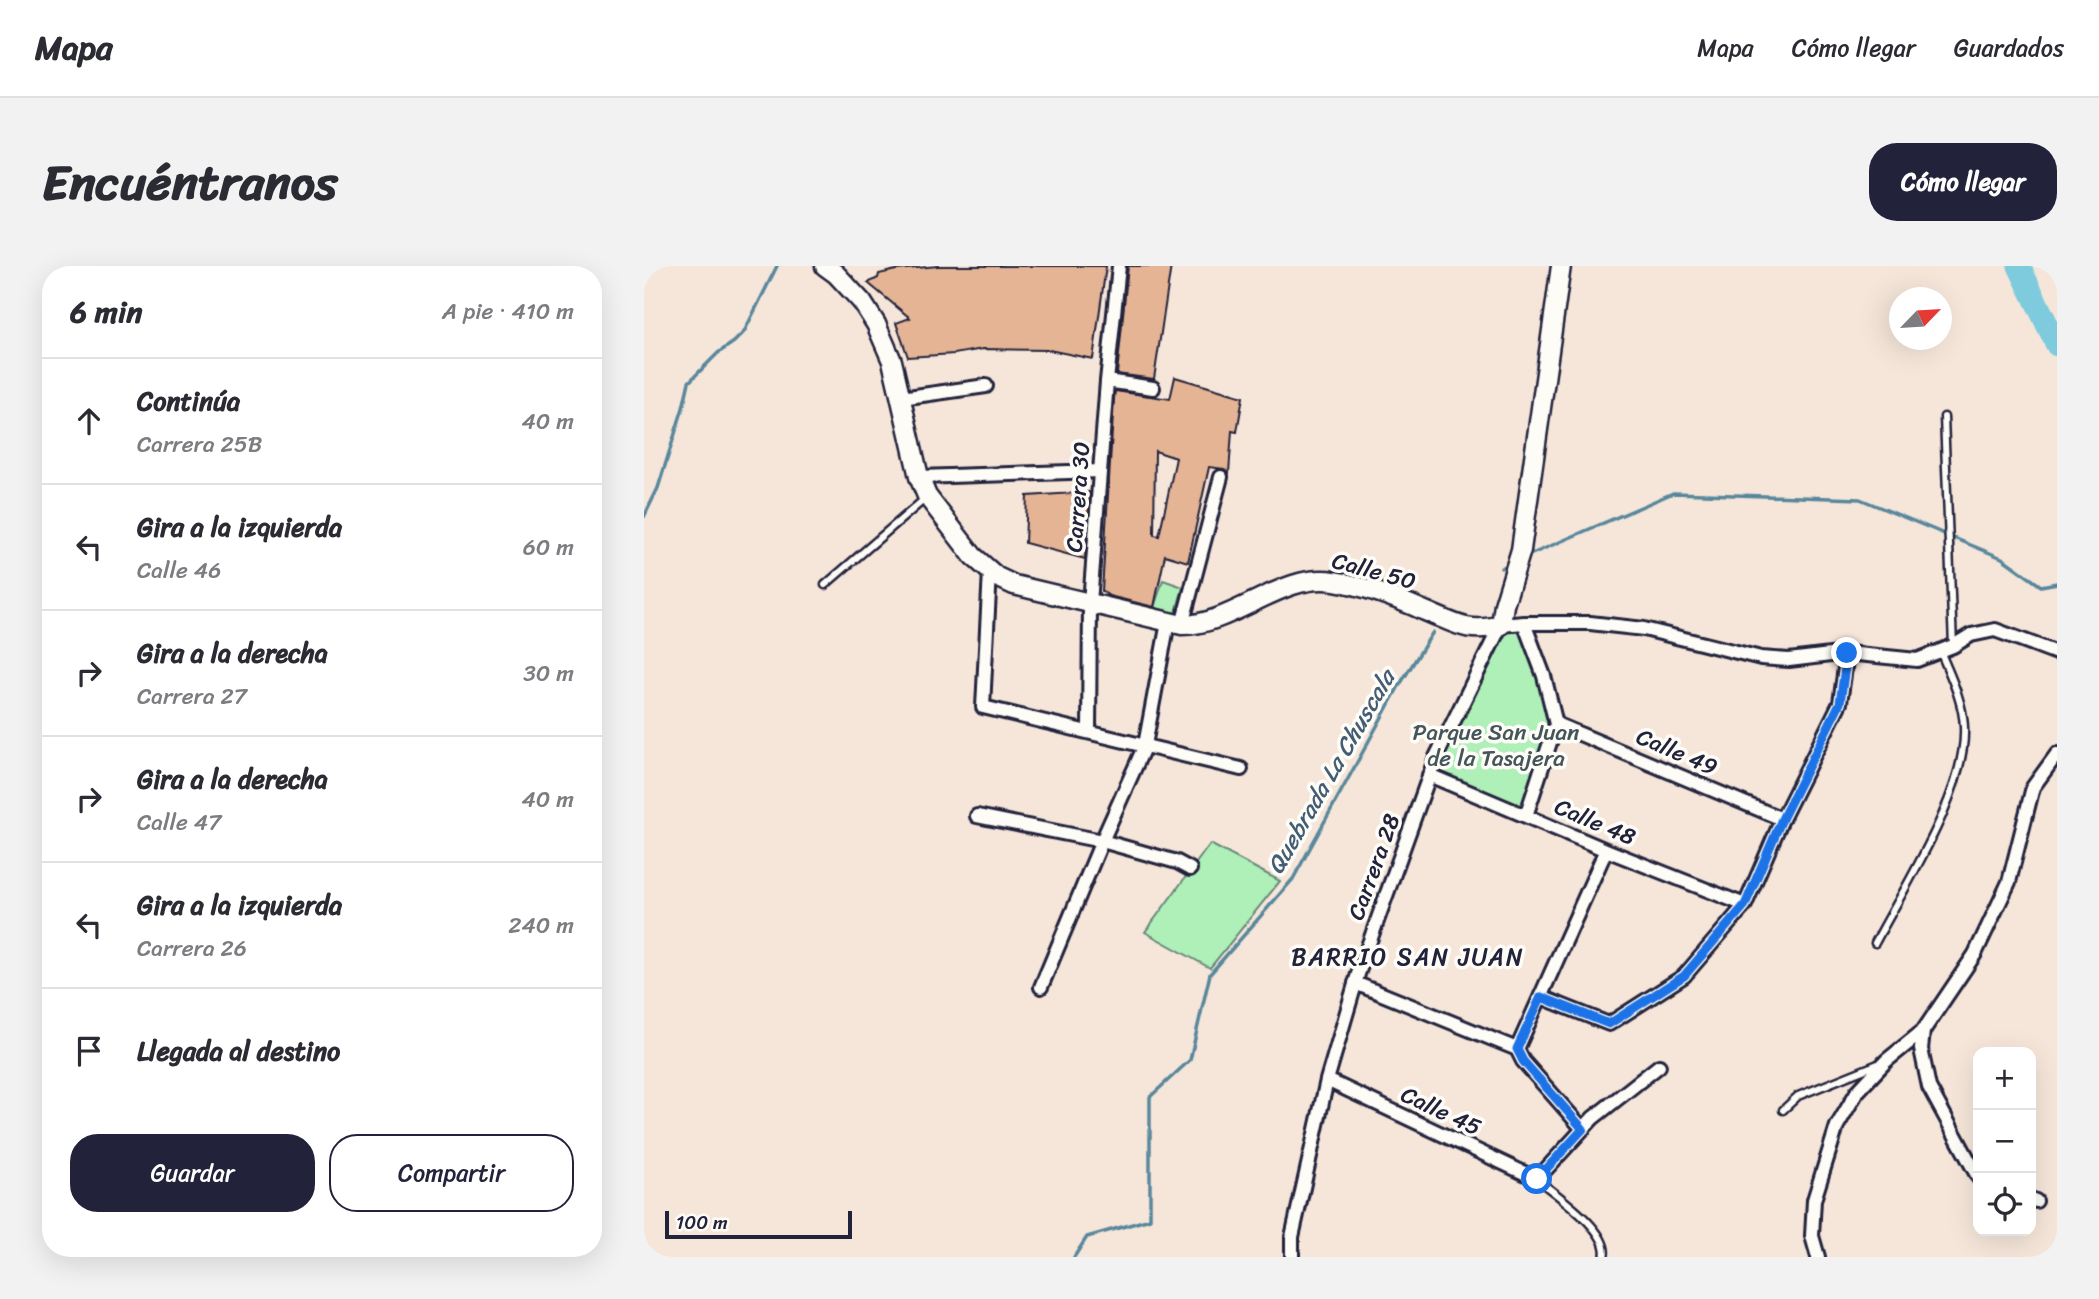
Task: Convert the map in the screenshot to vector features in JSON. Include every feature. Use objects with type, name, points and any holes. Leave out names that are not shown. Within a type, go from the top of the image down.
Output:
[{"type":"street","name":"Calle 50","points":[[825,266],[862,302],[876,324],[892,361],[919,477],[928,496],[973,555],[997,577],[1014,585],[1193,625],[1222,616],[1290,587],[1314,580],[1333,580],[1368,589],[1455,625],[1485,629],[1524,622],[1590,623],[1644,629],[1761,658],[1789,660],[1847,653],[1917,660],[1953,646],[1971,635],[1995,630],[2057,653]]},
{"type":"street","name":"Carrera 30","points":[[1089,732],[1090,603],[1119,266]]},
{"type":"street","points":[[1501,625],[1504,605],[1521,550],[1561,266]]},
{"type":"street","points":[[1107,381],[1153,388]]},
{"type":"street","points":[[901,398],[986,386]]},
{"type":"street","points":[[919,477],[1100,471]]},
{"type":"street","points":[[1041,986],[1145,745],[1175,623],[1221,477]]},
{"type":"street","points":[[990,570],[984,707],[1241,769]]},
{"type":"street","points":[[1524,622],[1544,676],[1556,724],[1526,816]]},
{"type":"street","name":"Carrera 28","points":[[1292,1257],[1292,1237],[1327,1080],[1355,983],[1429,775],[1501,625]]},
{"type":"street","points":[[1541,997],[1609,1024],[1684,976],[1745,905],[1782,819],[1840,703],[1847,653]]},
{"type":"street","name":"Calle 49","points":[[1556,724],[1782,819]]},
{"type":"street","points":[[1818,1257],[1812,1236],[1814,1200],[1836,1126],[1857,1092],[1886,1061],[1923,1031],[1975,954],[2009,882],[2033,787],[2057,754]]},
{"type":"street","name":"Calle 48","points":[[1429,775],[1745,905]]},
{"type":"street","points":[[977,816],[1102,841],[1177,862],[1190,869]]},
{"type":"street","points":[[1517,1049],[1606,850]]},
{"type":"street","points":[[1355,983],[1517,1049],[1523,1061],[1583,1129]]},
{"type":"street","points":[[1923,1031],[1921,1049],[1929,1087],[1976,1173]]},
{"type":"street","points":[[1537,1179],[1583,1129],[1659,1066]]},
{"type":"street","name":"Calle 45","points":[[1327,1080],[1537,1179]]},
{"type":"lane","points":[[1944,417],[1953,646]]},
{"type":"lane","points":[[825,585],[928,496]]},
{"type":"lane","points":[[1875,943],[1940,820],[1959,770],[1964,727],[1957,691],[1940,651]]},
{"type":"lane","points":[[1783,1110],[1798,1097],[1886,1061]]},
{"type":"lane","points":[[1537,1179],[1593,1227],[1601,1237],[1606,1251],[1604,1257]]},
{"type":"green space","points":[[1163,580],[1183,587],[1175,616],[1153,611]]},
{"type":"green space","name":"Parque San Juan de la Tasajera","points":[[1524,623],[1555,723],[1525,815],[1430,775],[1493,628]]},
{"type":"green space","points":[[1210,844],[1280,881],[1210,968],[1145,932]]},
{"type":"building","points":[[938,266],[1106,266],[1093,359],[1049,350],[983,349],[908,357],[896,323],[910,318],[868,283],[878,278],[879,274]]},
{"type":"building","points":[[1128,266],[1171,266],[1154,379],[1117,374]]},
{"type":"building","points":[[1175,377],[1243,397],[1237,432],[1232,431],[1229,473],[1224,469],[1209,467],[1188,562],[1165,555],[1154,607],[1109,596],[1102,591],[1114,399],[1115,391],[1170,399]],"holes":[[[1155,451],[1176,458],[1159,536],[1154,535]]]},
{"type":"building","points":[[1090,492],[1085,559],[1025,543],[1027,496]]},
{"type":"waterway","points":[[644,517],[658,488],[689,382],[744,332],[777,266]]},
{"type":"waterway","points":[[2019,266],[2057,345]]},
{"type":"waterway","points":[[1525,557],[1673,493],[1860,499],[2002,558],[2041,586],[2057,583]]},
{"type":"waterway","points":[[1501,568],[1512,563]]},
{"type":"waterway","name":"Quebrada La Chuscala","points":[[1074,1257],[1087,1237],[1150,1219],[1150,1097],[1190,1060],[1210,974],[1293,879],[1399,686],[1433,632]]},
{"type":"district","name":"BARRIO SAN JUAN","points":[[1408,957]]},
{"type":"route","points":[[1537,1179],[1583,1129],[1523,1061],[1517,1049],[1541,997],[1609,1024],[1684,976],[1745,905],[1782,819],[1840,703],[1847,653]]}]
